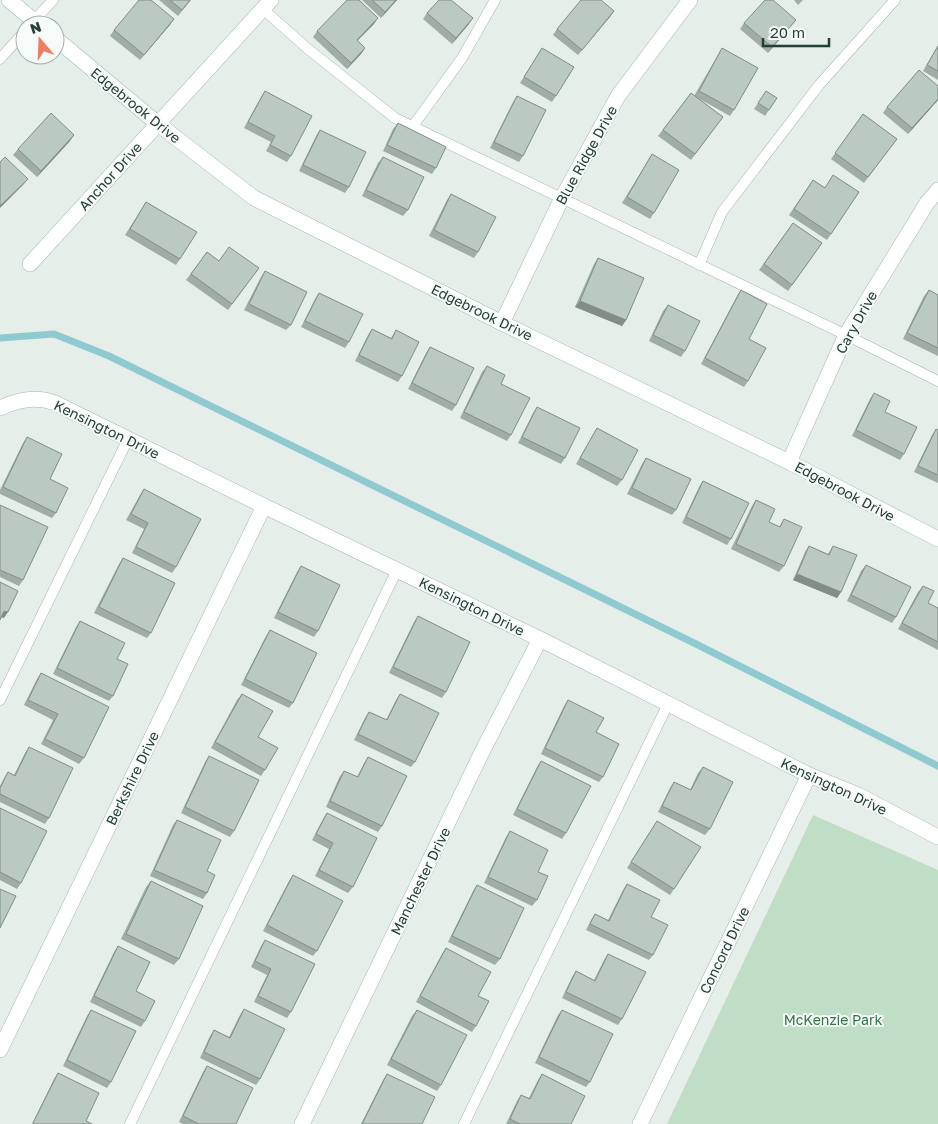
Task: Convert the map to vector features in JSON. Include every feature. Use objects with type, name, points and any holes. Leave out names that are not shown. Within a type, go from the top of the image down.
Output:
[{"type":"street","points":[[9,0],[22,15]]},
{"type":"street","name":"Blue Ridge Drive","points":[[502,323],[562,198],[618,96],[690,0]]},
{"type":"street","name":"Anchor Drive","points":[[30,264],[267,4]]},
{"type":"street","name":"Edgebrook Drive","points":[[65,46],[158,124],[254,198],[502,323],[789,462],[938,539]]},
{"type":"street","name":"Cary Drive","points":[[789,462],[846,335],[927,203],[938,190]]},
{"type":"street","name":"Kensington Drive","points":[[0,408],[14,401],[44,399],[540,638],[809,775],[858,795],[938,837]]},
{"type":"street","name":"Berkshire Drive","points":[[0,1050],[264,506]]},
{"type":"street","name":"Manchester Drive","points":[[302,1124],[483,750],[540,638]]},
{"type":"street","name":"Concord Drive","points":[[640,1124],[809,775]]},
{"type":"lane","points":[[41,15],[53,0]]},
{"type":"lane","points":[[413,126],[462,58],[495,0]]},
{"type":"lane","points":[[699,265],[722,212],[819,85],[895,0]]},
{"type":"lane","points":[[267,4],[308,49],[395,118],[938,381]]},
{"type":"lane","points":[[0,59],[15,44]]},
{"type":"lane","points":[[0,700],[128,439]]},
{"type":"lane","points":[[130,1124],[397,570]]},
{"type":"lane","points":[[464,1124],[668,704]]},
{"type":"green space","name":"McKenzie Park","points":[[813,815],[938,870],[938,1124],[667,1124]]},
{"type":"building","points":[[139,0],[151,0],[174,19],[144,55],[114,30]]},
{"type":"building","points":[[170,0],[190,0],[182,10]]},
{"type":"building","points":[[347,0],[359,0],[378,18],[357,40],[365,48],[351,63],[317,31]]},
{"type":"building","points":[[372,0],[396,0],[385,12]]},
{"type":"building","points":[[439,0],[451,0],[473,18],[456,38],[427,13]]},
{"type":"building","points":[[581,0],[601,0],[614,11],[582,50],[557,29]]},
{"type":"building","points":[[765,0],[773,0],[796,20],[772,47],[744,23]]},
{"type":"building","points":[[938,46],[938,71],[927,65]]},
{"type":"building","points":[[542,48],[574,67],[556,96],[524,77]]},
{"type":"building","points":[[722,48],[758,68],[734,110],[699,91]]},
{"type":"building","points":[[919,70],[938,86],[938,99],[912,128],[887,107]]},
{"type":"building","points":[[265,91],[312,116],[291,156],[270,145],[275,136],[248,122]]},
{"type":"building","points":[[766,91],[777,98],[769,110],[758,103]]},
{"type":"building","points":[[691,93],[723,117],[695,154],[663,130]]},
{"type":"building","points":[[517,96],[546,110],[523,156],[494,142]]},
{"type":"building","points":[[51,113],[74,135],[41,171],[18,149]]},
{"type":"building","points":[[863,114],[897,139],[868,177],[835,153]]},
{"type":"building","points":[[398,123],[446,147],[436,168],[387,145]]},
{"type":"building","points":[[320,130],[366,152],[349,187],[303,165]]},
{"type":"building","points":[[652,154],[679,170],[654,213],[627,197]]},
{"type":"building","points":[[5,157],[28,179],[0,206],[0,162]]},
{"type":"building","points":[[383,157],[424,177],[408,210],[366,190]]},
{"type":"building","points":[[833,175],[859,192],[831,234],[794,209],[813,180],[825,188]]},
{"type":"building","points":[[451,194],[496,217],[478,252],[434,230]]},
{"type":"building","points":[[146,202],[197,232],[180,259],[130,229]]},
{"type":"building","points":[[793,223],[822,243],[792,285],[764,264]]},
{"type":"building","points":[[229,247],[259,268],[232,304],[191,274],[207,252],[219,261]]},
{"type":"building","points":[[598,258],[644,278],[626,320],[580,301]]},
{"type":"building","points":[[265,271],[307,292],[291,325],[249,304]]},
{"type":"building","points":[[741,290],[767,304],[749,339],[766,348],[748,381],[705,358]]},
{"type":"building","points":[[929,290],[938,295],[938,348],[907,333]]},
{"type":"building","points":[[319,293],[363,314],[349,342],[305,321]]},
{"type":"building","points":[[668,305],[700,321],[685,351],[653,335]]},
{"type":"building","points":[[372,329],[392,339],[396,330],[419,342],[402,376],[359,355]]},
{"type":"building","points":[[430,347],[474,368],[456,405],[412,383]]},
{"type":"building","points":[[487,366],[505,375],[501,384],[530,398],[511,435],[464,412]]},
{"type":"building","points":[[874,393],[890,401],[885,412],[917,427],[904,454],[856,430]]},
{"type":"building","points":[[537,407],[580,428],[565,458],[522,437]]},
{"type":"building","points":[[597,428],[638,450],[622,480],[580,458]]},
{"type":"building","points":[[936,429],[938,430],[938,475],[918,466]]},
{"type":"building","points":[[27,437],[62,454],[50,479],[68,488],[56,513],[3,487]]},
{"type":"building","points":[[646,458],[691,479],[676,510],[632,488]]},
{"type":"building","points":[[703,481],[749,503],[731,539],[686,517]]},
{"type":"building","points":[[144,489],[201,519],[176,567],[136,547],[148,523],[131,514]]},
{"type":"building","points":[[756,500],[775,509],[769,522],[780,527],[784,519],[802,527],[784,566],[736,544]]},
{"type":"building","points":[[0,505],[48,527],[23,580],[0,570]]},
{"type":"building","points":[[809,546],[829,555],[833,546],[857,555],[841,592],[797,574]]},
{"type":"building","points":[[123,558],[175,583],[151,633],[99,607]]},
{"type":"building","points":[[866,565],[911,587],[896,617],[851,595]]},
{"type":"building","points":[[301,566],[340,585],[318,631],[278,612]]},
{"type":"building","points":[[0,582],[18,591],[8,612],[4,611],[0,620]]},
{"type":"building","points":[[923,586],[934,591],[928,603],[938,608],[938,642],[902,623]]},
{"type":"building","points":[[418,616],[470,642],[446,692],[393,667]]},
{"type":"building","points":[[80,621],[125,643],[117,659],[128,664],[113,696],[57,668]]},
{"type":"building","points":[[270,630],[317,653],[293,703],[245,679]]},
{"type":"building","points":[[41,673],[109,707],[84,758],[45,739],[58,714],[28,700]]},
{"type":"building","points":[[242,694],[273,711],[258,737],[278,748],[265,770],[215,742]]},
{"type":"building","points":[[400,694],[439,713],[415,762],[358,734],[369,712],[387,720]]},
{"type":"building","points":[[568,700],[604,718],[596,732],[619,744],[603,777],[545,748]]},
{"type":"building","points":[[29,747],[73,768],[49,818],[0,794],[0,788],[8,772],[15,776]]},
{"type":"building","points":[[209,756],[259,780],[234,831],[185,807]]},
{"type":"building","points":[[368,757],[407,776],[382,826],[330,801],[344,771],[358,777]]},
{"type":"building","points":[[541,761],[591,786],[566,833],[517,809]]},
{"type":"building","points":[[703,767],[733,782],[710,829],[662,806],[674,782],[691,790]]},
{"type":"building","points":[[0,808],[47,831],[21,883],[0,872]]},
{"type":"building","points":[[327,813],[377,838],[353,887],[319,870],[333,843],[316,834]]},
{"type":"building","points":[[177,820],[221,840],[207,871],[215,875],[207,893],[154,870]]},
{"type":"building","points":[[657,821],[701,847],[674,889],[631,862]]},
{"type":"building","points":[[510,831],[548,850],[538,872],[548,876],[537,900],[488,877]]},
{"type":"building","points":[[293,875],[343,901],[317,951],[267,925]]},
{"type":"building","points":[[151,881],[203,906],[179,959],[126,934]]},
{"type":"building","points":[[627,884],[660,900],[651,917],[668,925],[653,955],[590,924],[595,914],[609,921]]},
{"type":"building","points":[[477,885],[524,908],[500,959],[452,936]]},
{"type":"building","points":[[0,889],[16,896],[0,928]]},
{"type":"building","points":[[265,940],[315,964],[291,1012],[258,996],[271,969],[255,961]]},
{"type":"building","points":[[118,946],[150,962],[136,991],[155,1001],[145,1021],[94,996]]},
{"type":"building","points":[[446,948],[491,972],[478,996],[489,1001],[476,1026],[420,996]]},
{"type":"building","points":[[608,954],[646,972],[622,1019],[566,992],[576,971],[595,981]]},
{"type":"building","points":[[244,1009],[285,1029],[260,1079],[204,1052],[214,1030],[230,1038]]},
{"type":"building","points":[[91,1010],[136,1031],[111,1082],[67,1060]]},
{"type":"building","points":[[417,1010],[467,1035],[441,1085],[391,1059]]},
{"type":"building","points":[[562,1010],[613,1034],[590,1082],[539,1057]]},
{"type":"building","points":[[207,1066],[253,1088],[236,1124],[199,1124],[183,1116]]},
{"type":"building","points":[[58,1073],[99,1093],[86,1121],[92,1124],[33,1123]]},
{"type":"building","points":[[387,1074],[435,1097],[422,1124],[362,1124]]},
{"type":"building","points":[[542,1074],[585,1096],[571,1124],[520,1124],[510,1119],[521,1095],[530,1099]]},
{"type":"waterway","points":[[0,338],[54,334],[109,356],[692,642],[938,766]]}]
